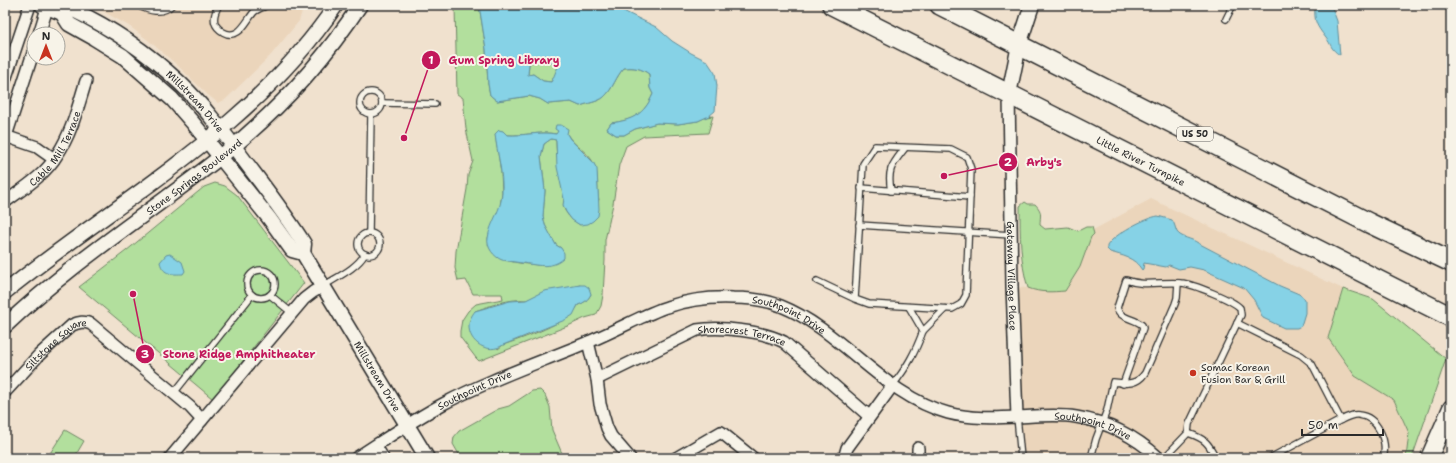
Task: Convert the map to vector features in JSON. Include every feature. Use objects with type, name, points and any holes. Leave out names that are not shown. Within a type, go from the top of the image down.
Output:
[{"type":"highway","name":"Little River Turnpike","points":[[832,5],[1451,317]]},
{"type":"highway","name":"US 50","points":[[940,5],[1369,223],[1451,262]]},
{"type":"main road","points":[[1429,458],[1451,408]]},
{"type":"street","points":[[5,80],[30,5]]},
{"type":"street","name":"Stone Springs Boulevard","points":[[5,292],[221,129],[290,64],[328,11],[336,5]]},
{"type":"street","name":"Stone Springs Boulevard","points":[[5,326],[27,305],[76,264],[220,158],[277,108],[305,78],[334,43],[360,5]]},
{"type":"street","points":[[1009,94],[1019,45],[1032,5]]},
{"type":"street","points":[[41,26],[46,6]]},
{"type":"street","name":"Millstream Drive","points":[[46,6],[62,13],[69,24],[117,53],[147,76],[172,99],[269,218],[292,250],[303,253]]},
{"type":"street","name":"Millstream Drive","points":[[62,13],[73,10],[107,26],[133,44],[180,83],[221,129],[279,206],[304,244],[303,253],[428,458]]},
{"type":"street","points":[[29,66],[6,136],[37,147],[54,159]]},
{"type":"street","name":"Cable Mill Terrace","points":[[7,197],[34,180],[54,159],[66,139],[86,81]]},
{"type":"street","name":"Gateway Village Place","points":[[1009,94],[1011,235],[1017,417]]},
{"type":"street","points":[[170,458],[304,299],[323,286]]},
{"type":"street","name":"Southpoint Drive","points":[[356,458],[442,404],[482,385],[588,342],[671,306],[702,299],[748,298],[778,304],[804,317],[818,326],[893,385],[922,404],[953,414],[976,418],[1078,417],[1102,424],[1128,435],[1148,448],[1159,458]]},
{"type":"street","name":"Siltstone Square","points":[[5,392],[39,355],[72,325],[78,322],[85,322],[92,324],[174,393],[202,420]]},
{"type":"street","name":"Shorecrest Terrace","points":[[596,379],[697,330],[710,328],[726,329],[775,337],[784,342],[869,416]]},
{"type":"street","points":[[588,342],[600,404],[607,428],[611,436],[630,458]]},
{"type":"street","points":[[844,458],[847,448],[893,385]]},
{"type":"street","points":[[676,458],[721,432],[753,458]]},
{"type":"street","points":[[376,446],[383,458]]},
{"type":"lane","points":[[137,5],[152,11],[166,10],[170,5]]},
{"type":"lane","points":[[157,5],[170,5]]},
{"type":"lane","points":[[219,5],[214,16],[214,22],[226,34],[236,34],[255,11],[268,5]]},
{"type":"lane","points":[[1226,19],[1233,5]]},
{"type":"lane","points":[[367,93],[375,93],[380,98],[382,103],[378,112],[371,114],[364,112],[360,106],[362,97],[367,93]]},
{"type":"lane","points":[[382,103],[435,104]]},
{"type":"lane","points":[[369,233],[371,114]]},
{"type":"lane","points":[[817,281],[855,299],[869,304],[952,309],[961,304],[966,295],[970,197],[971,169],[967,157],[950,149],[875,146],[863,164],[855,299]]},
{"type":"lane","points":[[891,191],[889,177],[891,168],[905,148]]},
{"type":"lane","points":[[861,188],[970,197]]},
{"type":"lane","points":[[859,225],[1011,235]]},
{"type":"lane","points":[[369,233],[373,234],[378,239],[380,246],[373,254],[365,254],[358,248],[358,241],[362,235],[369,233]]},
{"type":"lane","points":[[323,286],[351,269],[365,254]]},
{"type":"lane","points":[[261,270],[269,272],[274,279],[275,288],[270,295],[262,298],[252,296],[247,288],[247,280],[252,272],[261,270]]},
{"type":"lane","points":[[1123,384],[1143,328],[1139,322],[1121,315],[1116,308],[1126,280],[1134,283],[1178,283],[1194,286],[1237,305],[1240,308],[1241,313],[1237,323],[1189,424],[1188,433],[1164,458]]},
{"type":"lane","points":[[1093,457],[1114,382],[1123,384],[1135,383],[1146,373],[1178,298],[1178,283]]},
{"type":"lane","points":[[270,295],[292,313]]},
{"type":"lane","points":[[174,393],[252,296]]},
{"type":"lane","points":[[908,307],[923,331]]},
{"type":"lane","points":[[893,385],[907,368],[923,331],[945,309]]},
{"type":"lane","points":[[1237,323],[1308,359],[1341,420]]},
{"type":"lane","points":[[1270,458],[1341,420],[1357,415],[1369,419],[1381,434],[1384,447],[1384,458]]},
{"type":"lane","name":"Gateway Village Place","points":[[1017,417],[1021,458]]},
{"type":"lane","points":[[1188,433],[1207,442],[1216,458]]},
{"type":"shaded area","points":[[92,5],[304,5],[299,21],[271,55],[225,100],[218,103],[148,40],[129,26]]},
{"type":"shaded area","points":[[1151,199],[1343,289],[1328,338],[1355,376],[1394,400],[1409,433],[1406,458],[1021,458],[1012,287],[1034,290],[1065,291],[1080,267],[1091,237],[1094,234],[1093,230]]},
{"type":"green space","points":[[457,5],[479,5],[486,49],[490,95],[497,101],[529,96],[540,99],[548,104],[571,102],[580,106],[602,99],[610,90],[624,68],[634,68],[643,70],[649,74],[650,88],[653,94],[642,112],[632,118],[611,123],[607,129],[616,135],[624,135],[635,129],[657,123],[678,124],[698,121],[706,117],[713,116],[708,133],[644,136],[626,146],[619,165],[613,204],[605,240],[603,295],[601,306],[596,315],[585,318],[479,361],[460,337],[462,320],[468,311],[476,304],[503,299],[502,294],[473,294],[466,280],[458,281],[455,268],[456,251],[468,175],[473,161],[466,129],[463,98],[457,94],[455,7]],"holes":[[[503,131],[507,135],[544,133],[557,134],[558,131],[567,134],[573,142],[590,158],[595,167],[599,200],[580,225],[570,218],[564,208],[564,197],[556,140],[551,139],[544,144],[541,156],[545,191],[543,216],[545,225],[550,235],[556,245],[561,248],[538,265],[506,260],[499,257],[489,246],[488,238],[500,208],[502,192],[501,172],[495,134]],[[580,285],[591,294],[587,300],[578,305],[566,318],[545,329],[503,345],[498,349],[475,311],[500,303],[513,300],[526,300]]]},
{"type":"green space","points":[[536,58],[552,63],[558,61],[561,65],[551,82],[543,81],[533,74],[528,76],[529,64]]},
{"type":"green space","points":[[215,183],[225,186],[237,195],[304,283],[213,399],[79,287],[126,251],[204,187]]},
{"type":"green space","points":[[1025,202],[1028,204],[1035,204],[1038,207],[1040,214],[1040,225],[1045,229],[1068,227],[1078,231],[1086,227],[1092,227],[1094,234],[1091,237],[1080,267],[1065,291],[1051,292],[1028,288],[1023,268],[1020,238],[1020,206]]},
{"type":"green space","points":[[1343,289],[1373,299],[1446,359],[1412,458],[1406,458],[1409,433],[1394,400],[1355,376],[1328,338]]},
{"type":"green space","points":[[540,390],[545,395],[550,407],[552,430],[564,458],[461,458],[453,444],[454,437],[459,431],[498,409],[509,406],[532,391]]},
{"type":"green space","points":[[65,430],[84,441],[74,458],[47,458]]},
{"type":"water","points":[[479,5],[611,5],[656,27],[672,41],[707,61],[715,73],[717,86],[715,111],[709,116],[698,121],[678,124],[657,123],[635,129],[624,135],[616,135],[607,129],[611,123],[631,118],[641,112],[646,107],[653,94],[650,88],[649,74],[643,70],[637,68],[624,68],[610,90],[602,99],[580,106],[571,102],[548,104],[540,99],[529,96],[497,101],[490,95],[486,49]],"holes":[[[536,58],[552,63],[558,61],[560,65],[551,82],[543,81],[533,74],[528,75],[529,64]]]},
{"type":"water","points":[[1315,5],[1331,5],[1337,21],[1340,55],[1333,49],[1318,26],[1315,19]]},
{"type":"water","points":[[556,125],[561,125],[568,129],[567,134],[570,139],[593,162],[597,169],[598,216],[588,224],[580,225],[572,220],[566,212],[563,205],[564,199],[557,167],[556,140],[551,139],[544,144],[541,156],[545,191],[543,216],[545,225],[556,245],[561,248],[564,253],[564,258],[552,265],[547,266],[502,260],[496,257],[488,245],[489,232],[500,205],[502,192],[501,170],[495,134],[499,130],[503,131],[507,135],[544,133],[556,134],[558,131],[555,129]]},
{"type":"water","points":[[1158,216],[1172,220],[1177,232],[1181,236],[1195,241],[1280,286],[1299,294],[1305,299],[1305,313],[1301,326],[1297,328],[1284,328],[1263,318],[1254,300],[1244,288],[1204,270],[1190,267],[1179,269],[1169,265],[1166,267],[1144,263],[1142,270],[1132,260],[1110,252],[1107,249],[1107,246],[1111,241],[1123,232],[1138,223]]},
{"type":"water","points":[[170,254],[182,262],[185,271],[183,274],[169,273],[161,267],[160,262],[166,255]]},
{"type":"water","points":[[585,285],[589,288],[591,294],[586,301],[578,305],[573,315],[565,320],[492,349],[480,346],[472,337],[469,323],[475,311],[510,301],[526,300],[544,291]]},
{"type":"place","name":"Gum Spring Library","points":[[404,138]]},
{"type":"place","name":"Arby's","points":[[944,176]]},
{"type":"place","name":"Stone Ridge Amphitheater","points":[[133,294]]},
{"type":"place","name":"Somac Korean Fusion Bar & Grill","points":[[1193,373]]}]
